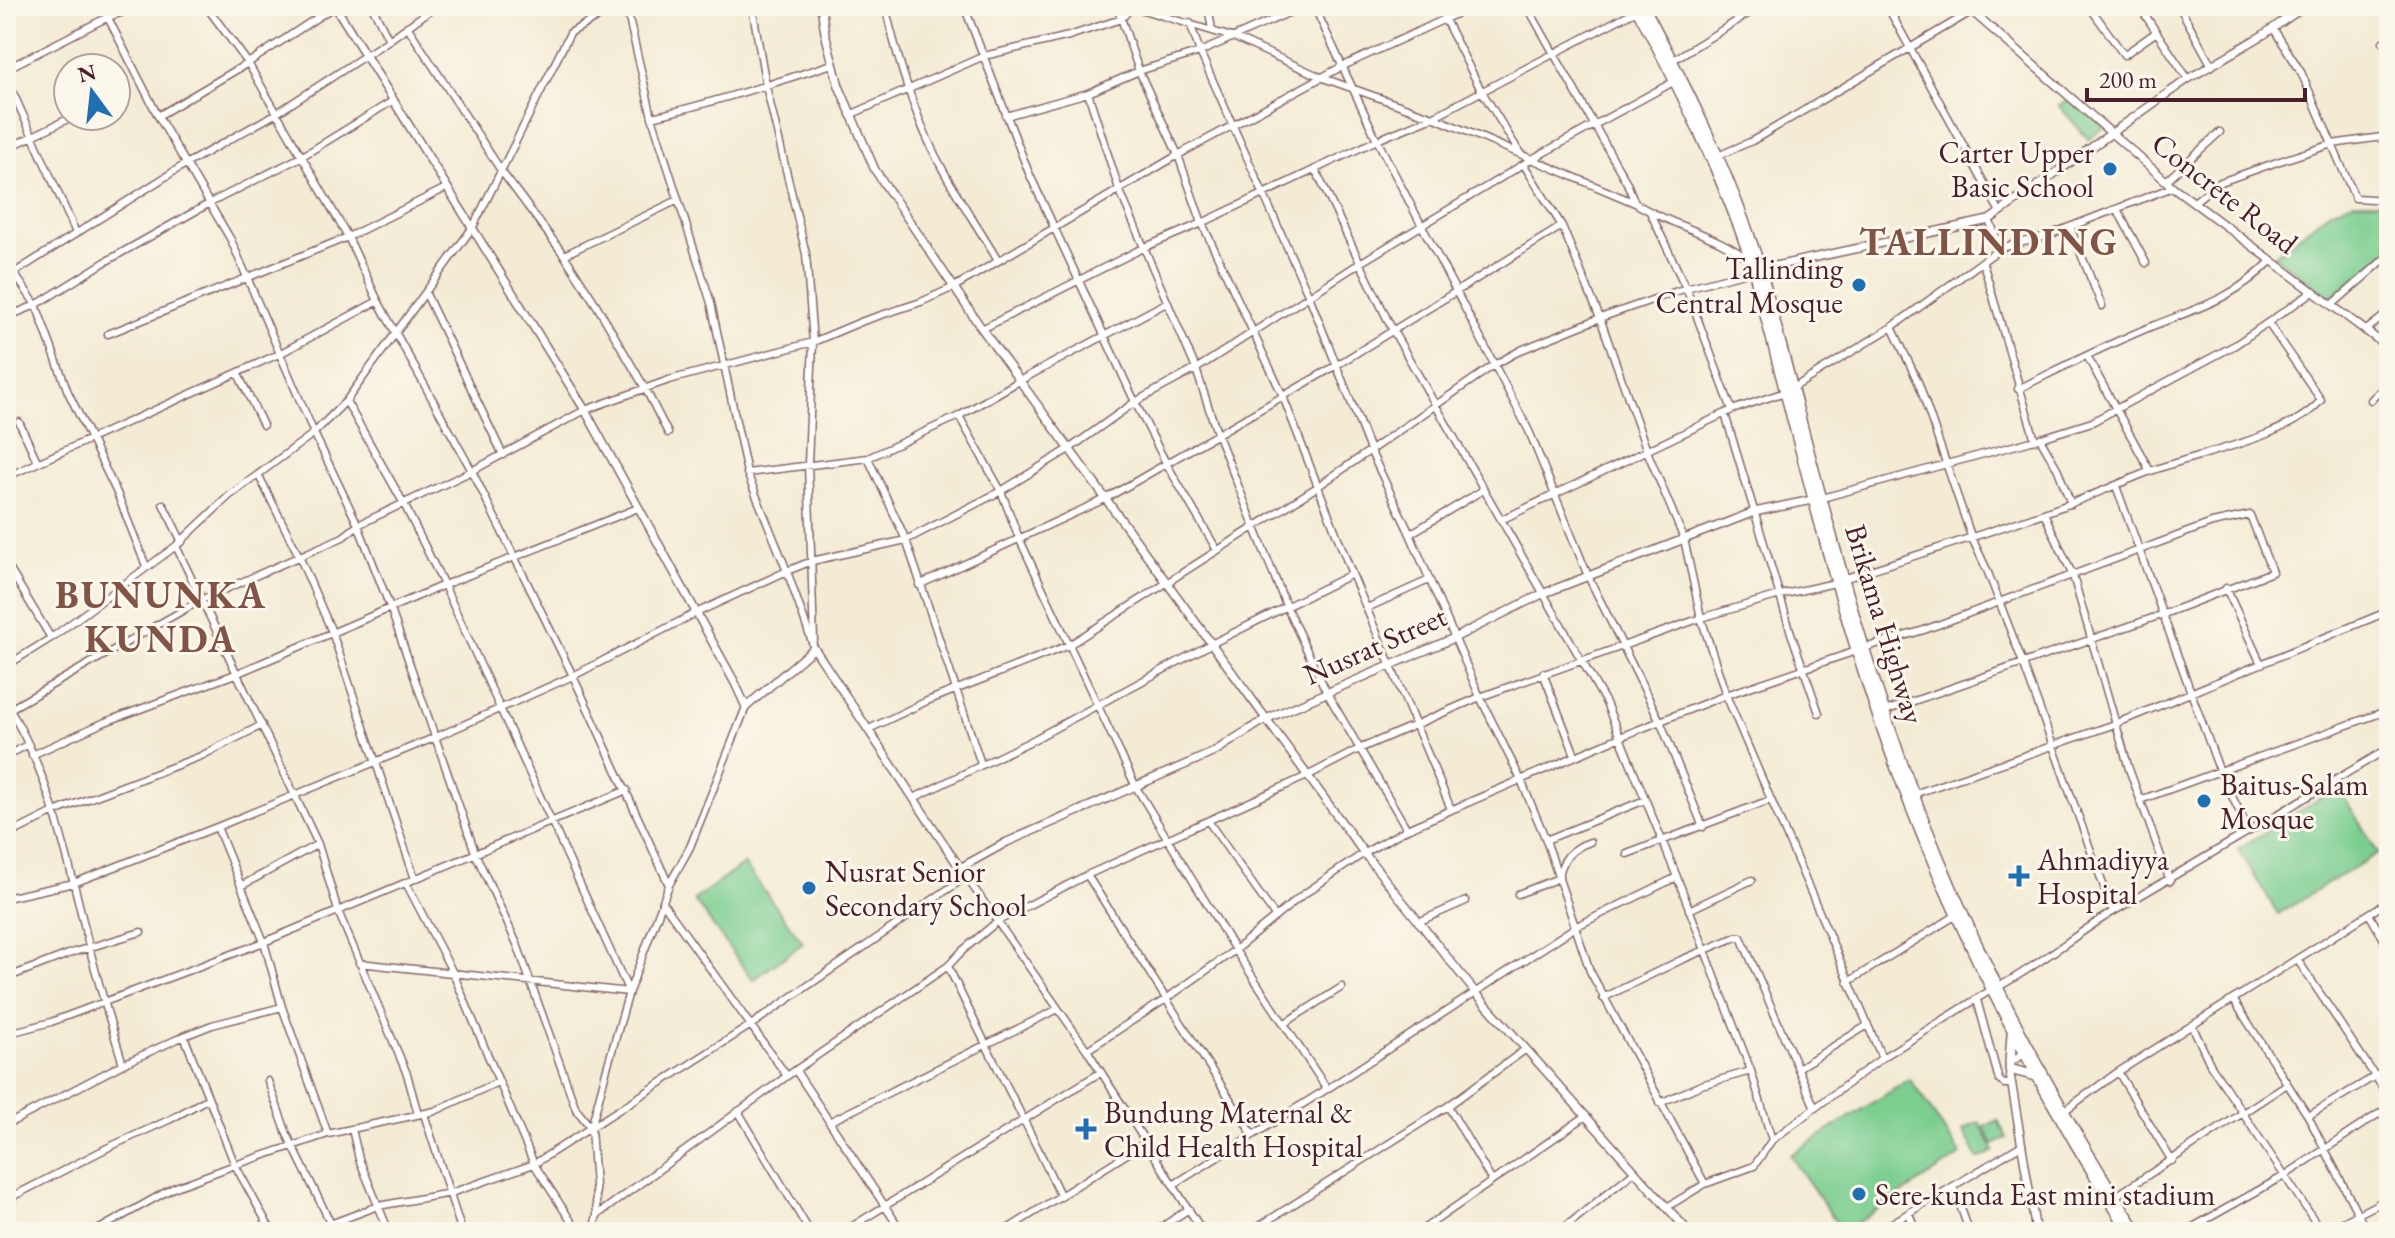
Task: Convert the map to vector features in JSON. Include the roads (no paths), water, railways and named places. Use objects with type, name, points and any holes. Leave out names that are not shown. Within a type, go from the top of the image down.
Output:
[{"type":"highway","name":"Brikama Highway","points":[[1639,7],[1673,60],[1720,155],[1742,211],[1839,581],[1898,775],[1955,916],[2129,1232]]},
{"type":"highway","name":"Brikama Highway","points":[[1639,7],[1721,177],[1755,267]]},
{"type":"highway","name":"Brikama Highway","points":[[1860,649],[1914,794],[2013,1031],[2030,1055],[2037,1077],[2138,1232]]},
{"type":"highway","points":[[2013,1031],[2011,1068],[2037,1077]]},
{"type":"street","points":[[6,14],[22,6]]},
{"type":"street","points":[[102,6],[184,165],[210,203],[247,277],[314,433],[358,525],[390,607],[476,855],[517,944],[576,1109],[591,1128]]},
{"type":"street","points":[[6,69],[108,17],[143,6]]},
{"type":"street","points":[[206,6],[248,63],[348,237],[378,301],[472,471],[573,676],[669,885]]},
{"type":"street","points":[[158,116],[248,63],[335,6],[585,410],[746,707]]},
{"type":"street","points":[[372,6],[389,40]]},
{"type":"street","points":[[6,278],[184,165],[277,113],[436,6]]},
{"type":"street","points":[[752,6],[766,86],[806,254],[813,342],[808,464],[814,648]]},
{"type":"street","points":[[821,6],[832,64],[850,115],[885,188],[982,329],[1307,776],[1418,922],[1475,992],[1689,1232]]},
{"type":"street","points":[[885,6],[909,88],[942,168],[998,261]]},
{"type":"street","points":[[964,6],[1006,116],[1135,402],[1166,463],[1217,550]]},
{"type":"street","points":[[1117,6],[1139,71],[1178,155],[1202,223],[1282,394],[1352,574],[1451,809]]},
{"type":"street","points":[[850,115],[984,56],[1069,36],[1121,19],[1132,6],[1235,38],[1323,78],[1433,117],[1520,153],[1732,248],[1755,267]]},
{"type":"street","points":[[1208,6],[1212,30]]},
{"type":"street","points":[[1006,116],[1088,93],[1139,71],[1200,52],[1304,6]]},
{"type":"street","points":[[1314,6],[1377,140],[1529,431],[1588,576],[1660,721],[1703,827]]},
{"type":"street","points":[[1438,6],[1481,90],[1520,153]]},
{"type":"street","points":[[123,1064],[103,1001],[54,812],[32,755],[8,707],[201,600],[343,537],[358,525],[472,471],[585,410],[645,388],[813,342],[954,287],[1178,155],[1341,67],[1473,6]]},
{"type":"street","points":[[1527,6],[1627,183],[1635,203]]},
{"type":"street","points":[[1673,60],[1761,6]]},
{"type":"street","points":[[1887,6],[2000,212]]},
{"type":"street","name":"Concrete Road","points":[[1966,6],[2169,184],[2389,348]]},
{"type":"street","points":[[1720,155],[1752,141],[1981,6]]},
{"type":"street","points":[[2089,6],[2124,55],[2155,33]]},
{"type":"street","points":[[2139,6],[2188,79]]},
{"type":"street","points":[[2179,6],[2212,66]]},
{"type":"street","points":[[869,729],[1069,645],[1317,487],[1494,365],[1521,350],[1600,318],[1755,267],[1989,220],[2188,79],[2305,6]]},
{"type":"street","points":[[6,666],[51,638],[179,544],[229,496],[314,433],[346,401],[473,227],[570,33],[606,12],[629,7],[652,117],[711,303],[747,473],[814,648],[916,797],[960,868],[1087,1050],[1203,1232]]},
{"type":"street","points":[[982,329],[1078,278],[1433,117],[1639,7]]},
{"type":"street","points":[[1190,23],[1200,52],[1309,296],[1370,450],[1480,697],[1521,780],[1546,840],[1590,971],[1705,1184]]},
{"type":"street","points":[[407,26],[502,172],[564,255],[645,388],[668,433]]},
{"type":"street","points":[[2273,28],[2301,72],[2355,198],[2389,200]]},
{"type":"street","points":[[652,117],[717,102],[746,89],[766,86],[832,64]]},
{"type":"street","points":[[6,77],[76,233]]},
{"type":"street","points":[[6,898],[74,883],[436,737],[573,676],[696,613],[812,561],[906,540],[1001,491],[1069,449],[1135,402],[1196,369],[1360,263],[1532,159],[1675,81]]},
{"type":"street","points":[[1088,93],[1119,189],[1196,369],[1217,433],[1287,608],[1327,693],[1407,829]]},
{"type":"street","points":[[6,317],[36,305],[210,203],[301,157],[394,100]]},
{"type":"street","points":[[6,149],[52,126]]},
{"type":"street","points":[[1501,520],[1732,410],[1789,390],[1892,327],[2001,248],[2070,227],[2169,184],[2220,132]]},
{"type":"street","points":[[2194,202],[2218,183],[2332,144],[2389,136]]},
{"type":"street","points":[[1524,165],[1562,226],[1600,318],[1647,451],[1684,539],[1701,618],[1726,695],[1882,1058]]},
{"type":"street","points":[[1315,169],[1392,329],[1434,407],[1606,703],[1751,1071],[1772,1140]]},
{"type":"street","points":[[108,334],[348,237],[446,188]]},
{"type":"street","points":[[564,255],[678,200]]},
{"type":"street","points":[[2117,209],[2146,263]]},
{"type":"street","points":[[1651,213],[1686,288],[1732,410]]},
{"type":"street","points":[[1989,220],[2001,248]]},
{"type":"street","points":[[919,585],[1105,499],[1337,365],[1562,226]]},
{"type":"street","points":[[2070,227],[2102,306]]},
{"type":"street","points":[[2332,305],[2389,255]]},
{"type":"street","points":[[2018,389],[2136,333],[2230,296],[2271,261]]},
{"type":"street","points":[[1983,263],[2018,389],[2038,439],[2058,470],[2071,504]]},
{"type":"street","points":[[14,273],[36,305],[68,392],[117,493],[146,566]]},
{"type":"street","points":[[1818,499],[2092,422],[2235,345],[2314,291]]},
{"type":"street","points":[[426,294],[503,455]]},
{"type":"street","points":[[6,477],[238,374],[378,301]]},
{"type":"street","points":[[747,473],[868,458],[959,416],[1168,302]]},
{"type":"street","points":[[2365,331],[2389,312]]},
{"type":"street","points":[[597,1215],[787,1076],[948,966],[998,921],[1087,875],[1307,776],[1359,749],[1543,673],[1701,618],[1839,581],[2071,504],[2150,471],[2224,449],[2291,423],[2319,404],[2319,396],[2268,323]]},
{"type":"street","points":[[1892,327],[1919,384],[1971,536],[2000,602],[2113,912]]},
{"type":"street","points":[[2087,356],[2150,471]]},
{"type":"street","points":[[238,374],[263,425]]},
{"type":"street","points":[[2371,400],[2389,382]]},
{"type":"street","points":[[346,401],[404,504],[444,585],[629,992]]},
{"type":"street","points":[[1725,414],[1819,713]]},
{"type":"street","points":[[959,416],[1001,491],[1019,538],[1136,787],[1235,950],[1327,1089]]},
{"type":"street","points":[[19,422],[37,461]]},
{"type":"street","points":[[868,458],[906,540],[981,764]]},
{"type":"street","points":[[259,476],[332,632],[415,879]]},
{"type":"street","points":[[2116,486],[2142,550],[2220,772],[2249,831]]},
{"type":"street","points":[[1410,534],[1483,490]]},
{"type":"street","name":"Nusrat Street","points":[[960,868],[1007,842],[1212,753],[1266,719],[1454,638],[1542,594],[1754,512],[1818,499]]},
{"type":"street","points":[[163,504],[201,600],[318,844],[338,911],[407,1074],[451,1193],[462,1232]]},
{"type":"street","points":[[32,755],[105,722],[238,673],[512,556],[638,508]]},
{"type":"street","points":[[2044,513],[2073,576],[2115,724],[2170,881]]},
{"type":"street","points":[[1087,1050],[1235,950],[1275,916],[1364,853],[1407,829],[1575,755],[1726,695],[1924,630],[2212,523],[2250,515],[2272,572],[2164,614],[1885,711]]},
{"type":"street","points":[[6,563],[51,638]]},
{"type":"street","points":[[916,797],[1031,741],[1097,703],[1352,574]]},
{"type":"street","points":[[1367,608],[1429,580]]},
{"type":"street","points":[[2226,588],[2261,664]]},
{"type":"street","points":[[1914,794],[2115,724],[2389,611]]},
{"type":"street","points":[[593,1232],[597,1215],[591,1128],[629,992],[669,885],[690,847],[746,707],[814,648]]},
{"type":"street","points":[[1543,673],[1575,755]]},
{"type":"street","points":[[2140,800],[2389,710]]},
{"type":"street","points":[[6,836],[54,812],[201,756],[262,725]]},
{"type":"street","points":[[6,756],[27,745]]},
{"type":"street","points":[[1667,1207],[1705,1184],[1754,1166],[1772,1140],[1882,1058],[2021,975],[2113,912],[2170,881],[2389,748]]},
{"type":"street","points":[[6,1034],[51,1022],[264,942],[627,790]]},
{"type":"street","points":[[1546,840],[1645,800]]},
{"type":"street","points":[[1627,854],[1770,800]]},
{"type":"street","points":[[1208,821],[1275,916]]},
{"type":"street","points":[[217,827],[264,942],[282,1007],[328,1134]]},
{"type":"street","points":[[1559,878],[1562,862],[1571,851],[1590,842]]},
{"type":"street","points":[[241,886],[318,844]]},
{"type":"street","points":[[1087,875],[1253,1135]]},
{"type":"street","points":[[309,1232],[378,1206],[451,1193],[534,1164],[751,1025],[967,876]]},
{"type":"street","points":[[1173,1185],[1577,926],[1677,877]]},
{"type":"street","points":[[1518,894],[1559,878]]},
{"type":"street","points":[[1689,910],[1752,880]]},
{"type":"street","points":[[406,883],[453,973],[534,1164],[578,1232]]},
{"type":"street","points":[[1418,922],[1466,901]]},
{"type":"street","points":[[2061,1113],[2118,1072],[2389,901]]},
{"type":"street","points":[[663,903],[787,1076]]},
{"type":"street","points":[[2369,914],[2389,948]]},
{"type":"street","points":[[1848,982],[1955,916]]},
{"type":"street","points":[[6,978],[141,932]]},
{"type":"street","points":[[1603,998],[1704,949],[1736,937],[1743,939],[1815,1108]]},
{"type":"street","points":[[2297,959],[2389,1097]]},
{"type":"street","points":[[359,963],[629,992]]},
{"type":"street","points":[[948,966],[1061,1197]]},
{"type":"street","points":[[1285,1023],[1342,987]]},
{"type":"street","points":[[2233,999],[2308,1116],[2367,1232]]},
{"type":"street","points":[[1977,1000],[1999,1080],[2012,1084]]},
{"type":"street","points":[[6,1125],[184,1036],[212,1025],[282,1007]]},
{"type":"street","points":[[829,1122],[1058,1009]]},
{"type":"street","points":[[1798,1068],[1868,1025]]},
{"type":"street","points":[[2192,1025],[2210,1064],[2323,1232],[2389,1198]]},
{"type":"street","points":[[184,1036],[235,1165],[272,1232]]},
{"type":"street","points":[[1250,1232],[1448,1106],[1526,1049]]},
{"type":"street","points":[[2030,1055],[2011,1068],[2020,1146],[2036,1232]]},
{"type":"street","points":[[2308,1116],[2389,1068]]},
{"type":"street","points":[[796,1071],[902,1232]]},
{"type":"street","points":[[1660,1103],[1701,1085],[1751,1071]]},
{"type":"street","points":[[843,1232],[1101,1072]]},
{"type":"street","points":[[2118,1072],[2172,1161]]},
{"type":"street","points":[[268,1081],[292,1144],[330,1222]]},
{"type":"street","points":[[94,1232],[173,1188],[292,1144],[421,1114],[498,1082]]},
{"type":"street","points":[[2116,1196],[2287,1084]]},
{"type":"street","points":[[6,1200],[207,1099]]},
{"type":"street","points":[[1448,1106],[1492,1181]]},
{"type":"street","points":[[2184,1232],[2284,1176],[2389,1107]]},
{"type":"street","points":[[738,1111],[810,1232]]},
{"type":"street","points":[[1419,1232],[1586,1116]]},
{"type":"street","points":[[352,1129],[359,1159],[389,1232]]},
{"type":"street","points":[[1003,1232],[1146,1142]]},
{"type":"street","points":[[1877,1232],[2020,1146]]},
{"type":"street","points":[[1559,1232],[1635,1171]]},
{"type":"street","points":[[1953,1186],[1967,1225]]},
{"type":"street","points":[[1154,1232],[1189,1209]]},
{"type":"street","points":[[1909,1213],[1916,1232]]},
{"type":"waterway","points":[[6,1228],[8,1232]]},
{"type":"place","name":"Carter Upper Basic School","points":[[2110,169]]},
{"type":"place","name":"Tallinding Central Mosque","points":[[1859,285]]},
{"type":"place","name":"Baitus-Salam Mosque","points":[[2204,801]]},
{"type":"place","name":"Ahmadiyya Hospital","points":[[2019,876]]},
{"type":"place","name":"Nusrat Senior Secondary School","points":[[809,888]]},
{"type":"place","name":"Bundung Maternal & Child Health Hospital","points":[[1086,1129]]},
{"type":"place","name":"Sere-kunda East mini stadium","points":[[1859,1194]]},
{"type":"district","name":"TALLINDING","points":[[1989,241]]},
{"type":"district","name":"BUNUNKA KUNDA","points":[[161,616]]}]
